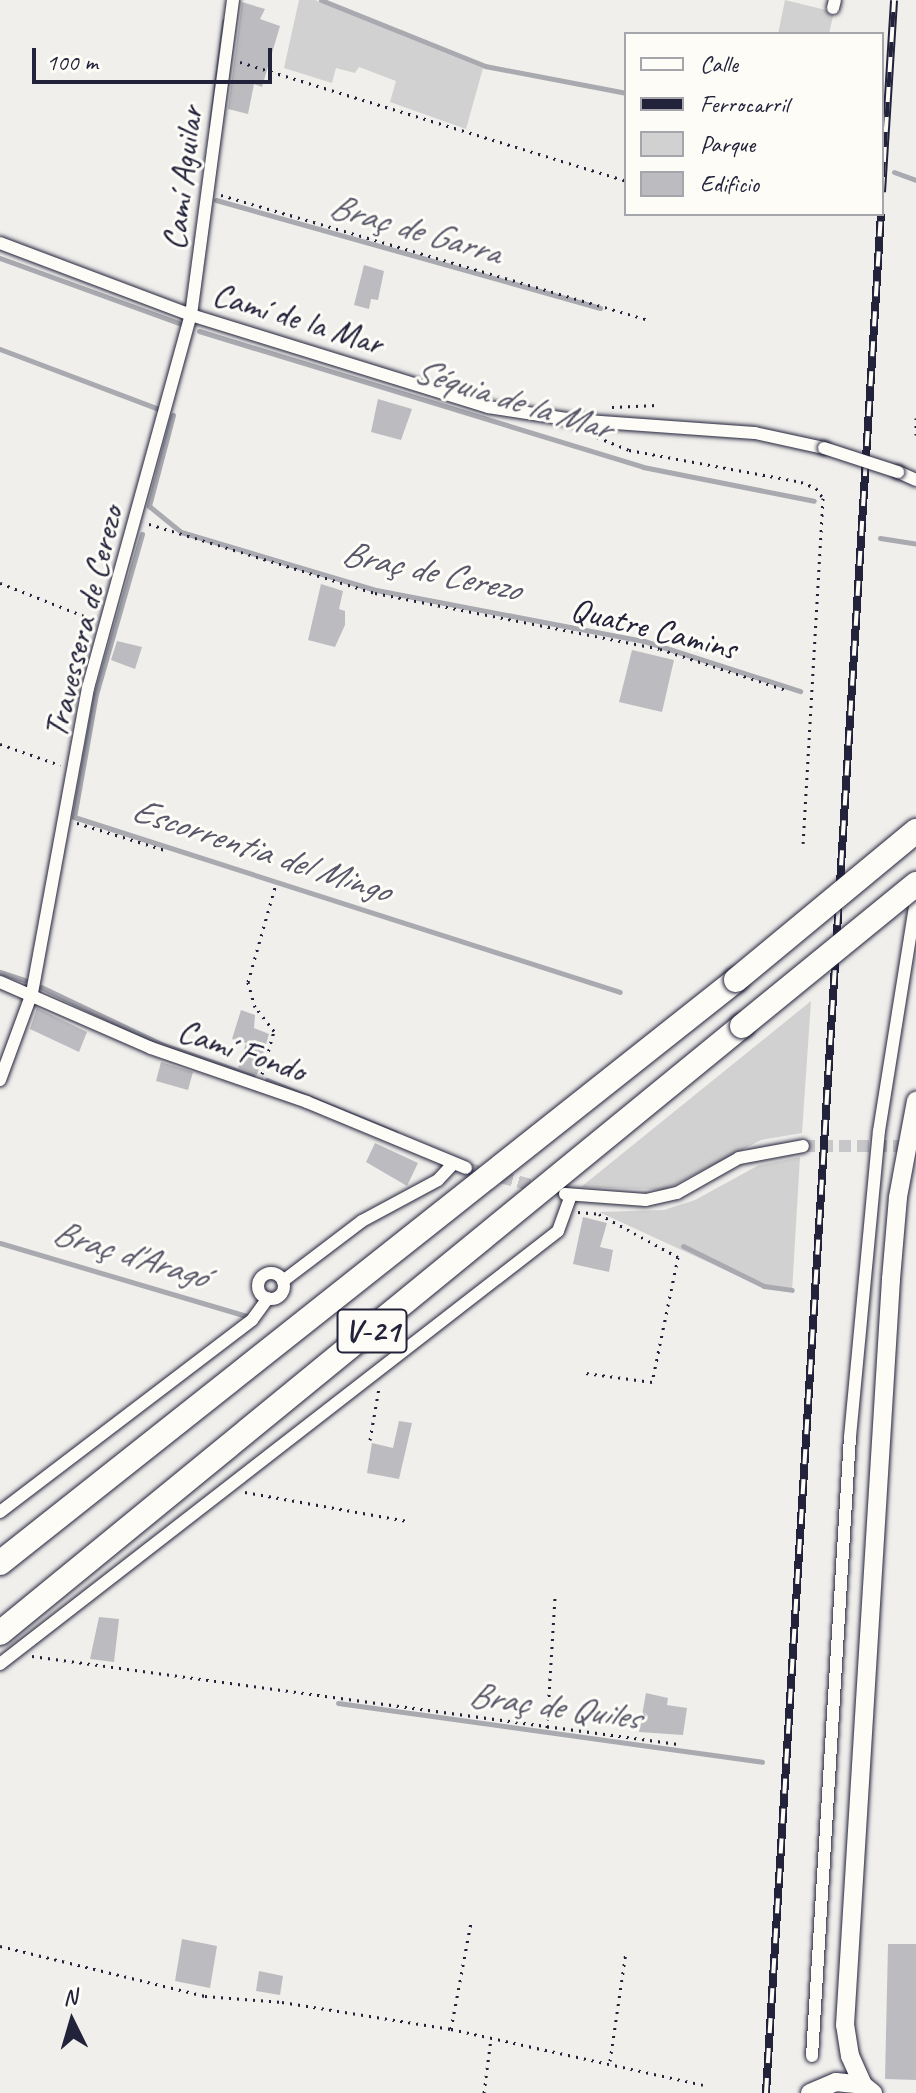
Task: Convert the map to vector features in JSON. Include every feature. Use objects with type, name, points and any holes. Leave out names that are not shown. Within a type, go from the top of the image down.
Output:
[{"type":"highway","name":"V-21","points":[[0,1563],[736,980],[916,831]]},
{"type":"highway","name":"V-21","points":[[0,1633],[916,884]]},
{"type":"main road","points":[[868,2089],[850,2056],[845,2025],[892,1265],[898,1197],[916,1101]]},
{"type":"main road","points":[[810,2093],[836,2082],[868,2089]]},
{"type":"street","name":"Camí Aguilar","points":[[191,315],[210,195],[233,0]]},
{"type":"street","name":"Camí de la Mar","points":[[0,243],[191,315],[488,407],[587,421],[755,433],[824,448],[916,480]]},
{"type":"street","name":"Travessera de Cerezo","points":[[0,1080],[32,993],[88,688],[138,520],[191,315]]},
{"type":"street","points":[[812,2056],[850,1437],[879,1131],[916,901]]},
{"type":"street","name":"Camí Fondo","points":[[0,982],[32,993],[151,1048],[259,1086],[460,1166],[362,1221],[283,1281]]},
{"type":"street","points":[[0,1664],[558,1231],[568,1195],[646,1200],[677,1193],[739,1158],[803,1146]]},
{"type":"street","points":[[0,1512],[252,1320],[268,1298],[281,1294],[283,1281],[273,1273],[261,1277],[259,1289],[268,1298]]},
{"type":"path","points":[[225,58],[624,180]]},
{"type":"path","points":[[210,195],[648,320]]},
{"type":"path","points":[[916,418],[916,435]]},
{"type":"path","points":[[587,421],[603,441],[629,450],[801,482],[816,488],[823,498],[803,843]]},
{"type":"path","name":"Quatre Camins","points":[[138,520],[375,593],[660,649],[786,690]]},
{"type":"path","points":[[0,583],[107,624]]},
{"type":"path","points":[[0,744],[75,771]]},
{"type":"path","points":[[66,819],[165,850]]},
{"type":"path","points":[[259,1086],[274,1031],[255,1007],[248,982],[276,884]]},
{"type":"path","points":[[566,1210],[599,1214],[678,1257],[652,1382],[586,1373]]},
{"type":"path","points":[[370,1440],[378,1369]]},
{"type":"path","points":[[226,1486],[407,1521]]},
{"type":"path","points":[[547,1728],[555,1596]]},
{"type":"path","points":[[18,1649],[149,1676],[678,1744]]},
{"type":"path","points":[[451,2029],[471,1922]]},
{"type":"path","points":[[0,1946],[205,1996],[282,2002],[451,2029],[610,2061],[703,2085]]},
{"type":"path","points":[[610,2061],[626,1951]]},
{"type":"path","points":[[484,2093],[491,2038]]},
{"type":"green space","points":[[299,0],[315,0],[483,68],[466,129],[390,102],[396,81],[359,67],[355,73],[336,68],[332,83],[284,68]]},
{"type":"green space","points":[[785,0],[834,12],[829,32],[778,32]]},
{"type":"green space","points":[[811,1001],[802,1133],[761,1140],[664,1190],[581,1187]]},
{"type":"green space","points":[[800,1157],[792,1292],[762,1287],[599,1212],[664,1210],[695,1200],[759,1165]]},
{"type":"building","points":[[242,2],[265,9],[260,19],[280,26],[262,87],[254,84],[248,114],[228,109]]},
{"type":"building","points":[[364,265],[384,271],[378,300],[371,299],[369,309],[354,305]]},
{"type":"building","points":[[378,399],[412,409],[401,440],[371,432]]},
{"type":"building","points":[[321,584],[343,591],[339,609],[345,611],[345,625],[335,647],[308,640]]},
{"type":"building","points":[[117,641],[142,647],[135,669],[111,660]]},
{"type":"building","points":[[632,650],[674,660],[662,712],[619,702]]},
{"type":"building","points":[[37,1008],[87,1032],[79,1052],[30,1029]]},
{"type":"building","points":[[241,1010],[255,1015],[254,1028],[269,1034],[257,1075],[238,1068],[246,1043],[232,1039]]},
{"type":"building","points":[[161,1062],[193,1072],[188,1090],[156,1081]]},
{"type":"building","points":[[375,1143],[418,1163],[407,1186],[366,1162]]},
{"type":"building","points":[[583,1217],[607,1223],[600,1247],[613,1250],[609,1272],[573,1264]]},
{"type":"building","points":[[399,1421],[412,1423],[399,1479],[367,1473],[372,1443],[393,1448]]},
{"type":"building","points":[[99,1617],[119,1619],[114,1662],[90,1659]]},
{"type":"building","points":[[646,1693],[668,1698],[667,1705],[687,1708],[683,1735],[639,1732]]},
{"type":"building","points":[[182,1939],[217,1946],[210,1988],[175,1981]]},
{"type":"building","points":[[888,1944],[916,1944],[916,2080],[885,2079]]},
{"type":"building","points":[[259,1971],[283,1976],[280,1995],[256,1991]]},
{"type":"waterway","points":[[321,0],[485,66],[624,93]]},
{"type":"waterway","name":"Braç de Garra","points":[[211,126],[224,21]]},
{"type":"waterway","points":[[894,172],[916,180]]},
{"type":"waterway","name":"Braç de Garra","points":[[216,200],[600,308]]},
{"type":"waterway","name":"Séquia de la Mar","points":[[0,258],[181,324]]},
{"type":"waterway","name":"Séquia de la Mar","points":[[199,331],[643,467],[814,501]]},
{"type":"waterway","name":"Braç de Cerezo","points":[[0,349],[159,409]]},
{"type":"waterway","name":"Braç de Cerezo","points":[[173,415],[149,506],[181,532],[376,590],[644,641],[800,691]]},
{"type":"waterway","name":"Escorrentia del Mingo","points":[[142,534],[96,694],[74,817],[620,992]]},
{"type":"waterway","name":"Séquia de la Mar","points":[[880,538],[916,544]]},
{"type":"waterway","points":[[0,972],[25,980]]},
{"type":"waterway","points":[[41,987],[161,1044],[253,1076]]},
{"type":"waterway","points":[[267,1080],[396,1133]]},
{"type":"waterway","name":"Braç d'Aragó","points":[[0,1243],[246,1316]]},
{"type":"waterway","points":[[683,1246],[764,1286],[792,1290]]},
{"type":"waterway","name":"Braç de Quiles","points":[[338,1703],[762,1762]]},
{"type":"tunnel","points":[[803,1146],[913,1146]]},
{"type":"tunnel","points":[[466,1168],[542,1188]]},
{"type":"railway","points":[[884,160],[894,0]]},
{"type":"railway","points":[[766,2093],[881,216]]}]
